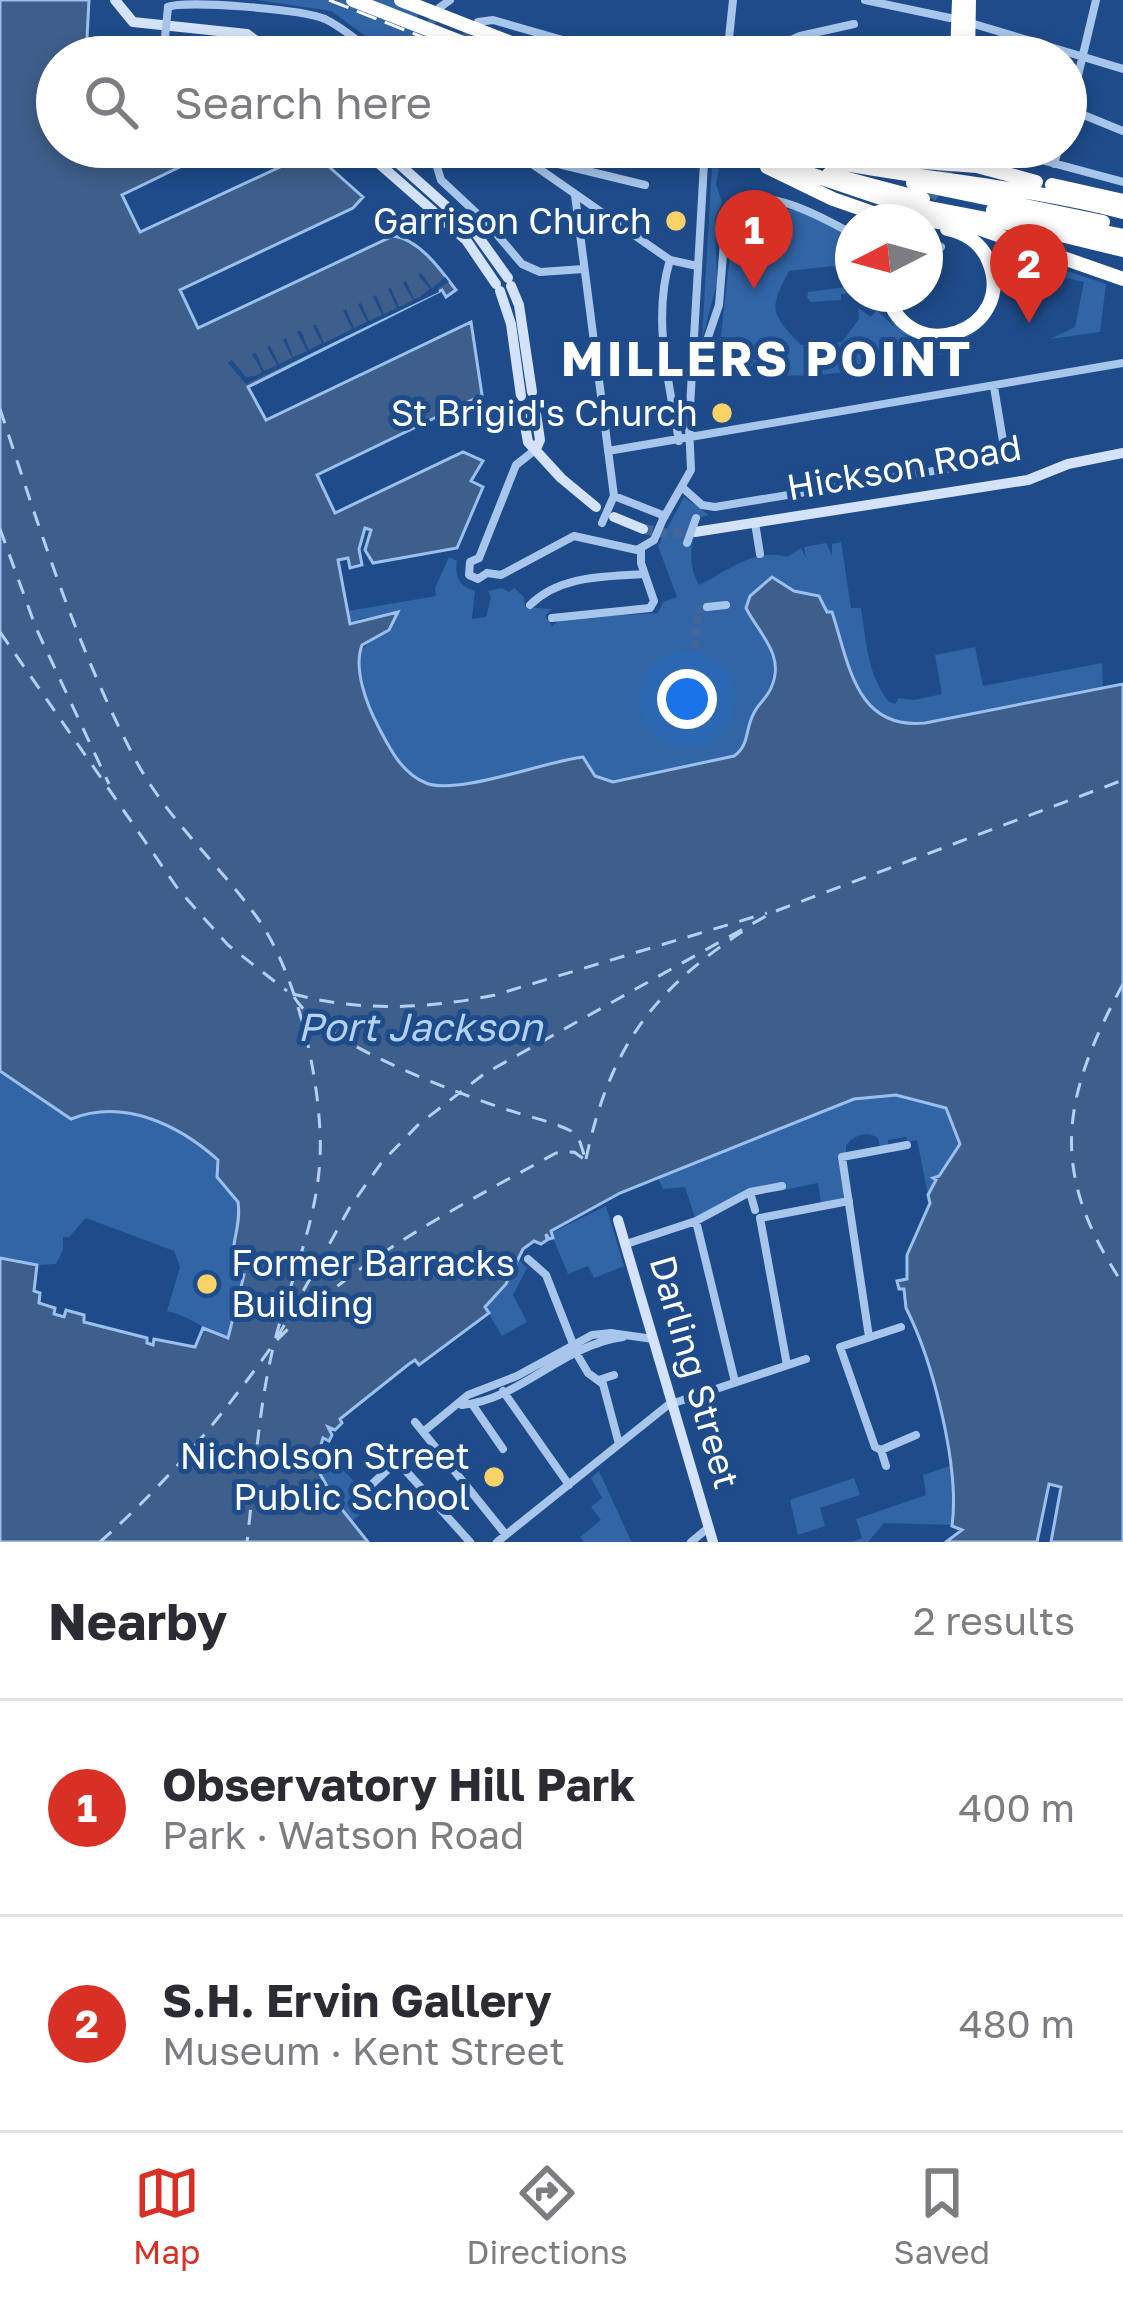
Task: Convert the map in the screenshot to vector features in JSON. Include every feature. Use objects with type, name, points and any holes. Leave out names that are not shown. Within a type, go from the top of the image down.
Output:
[{"type":"highway","points":[[353,0],[445,36]]},
{"type":"highway","points":[[379,0],[469,36]]},
{"type":"highway","points":[[401,0],[494,36]]},
{"type":"highway","points":[[958,36],[959,0]]},
{"type":"highway","points":[[968,36],[969,0]]},
{"type":"highway","points":[[771,168],[851,204]]},
{"type":"highway","points":[[805,168],[887,200],[1028,226],[1123,250]]},
{"type":"highway","points":[[876,168],[1020,175]]},
{"type":"highway","points":[[876,168],[1123,212]]},
{"type":"highway","points":[[876,168],[1123,232]]},
{"type":"highway","points":[[983,168],[1123,201]]},
{"type":"highway","points":[[950,170],[1123,232]]},
{"type":"highway","points":[[991,188],[1036,182]]},
{"type":"highway","points":[[943,222],[975,226],[1123,277]]},
{"type":"highway","points":[[896,312],[901,321],[929,335],[963,331],[986,310],[994,282],[983,251],[962,233],[943,229]]},
{"type":"street","points":[[115,0],[133,22],[250,36]]},
{"type":"street","points":[[729,36],[733,0]]},
{"type":"street","points":[[865,0],[950,18]]},
{"type":"street","points":[[1087,38],[1096,0]]},
{"type":"street","points":[[165,36],[168,8],[178,1],[309,15],[350,36]]},
{"type":"street","points":[[478,22],[494,20],[549,36]]},
{"type":"street","points":[[800,36],[854,24]]},
{"type":"street","points":[[974,24],[1016,36]]},
{"type":"street","points":[[204,30],[225,36]]},
{"type":"street","points":[[1087,56],[1123,69]]},
{"type":"street","points":[[1087,117],[1123,131]]},
{"type":"street","points":[[387,168],[475,232],[504,285],[540,440],[513,470],[478,558],[470,562],[469,574],[478,579],[488,573],[505,573],[568,538],[641,550]]},
{"type":"street","points":[[400,168],[444,213]]},
{"type":"street","points":[[437,168],[440,180],[488,224],[518,262],[536,272],[584,269]]},
{"type":"street","points":[[538,168],[670,260],[697,266]]},
{"type":"street","points":[[568,168],[645,185]]},
{"type":"street","points":[[684,440],[692,394],[704,168]]},
{"type":"street","points":[[1069,168],[1123,182]]},
{"type":"street","points":[[560,184],[571,169]]},
{"type":"street","points":[[575,195],[614,497],[608,520],[594,539]]},
{"type":"street","points":[[693,351],[703,350],[707,343],[719,305],[727,217],[735,200],[767,200],[815,213],[835,224]]},
{"type":"street","points":[[641,550],[654,540],[691,470],[664,340],[664,291],[670,260]]},
{"type":"street","points":[[608,451],[1123,363]]},
{"type":"street","points":[[683,488],[702,505],[716,507],[1006,459],[994,387]]},
{"type":"street","points":[[672,396],[692,394]]},
{"type":"street","points":[[536,449],[596,507]]},
{"type":"street","name":"Hickson Road","points":[[691,537],[1028,480],[1059,466],[1123,453]]},
{"type":"street","points":[[614,497],[664,518]]},
{"type":"street","points":[[691,537],[702,505]]},
{"type":"street","points":[[608,520],[643,529]]},
{"type":"street","points":[[755,523],[760,554]]},
{"type":"street","points":[[552,618],[647,609],[654,601],[641,550]]},
{"type":"street","points":[[478,558],[487,563],[488,573]]},
{"type":"street","points":[[530,605],[540,595],[574,580],[644,574]]},
{"type":"street","points":[[706,607],[726,605]]},
{"type":"street","points":[[869,1337],[842,1157],[908,1144]]},
{"type":"street","points":[[626,1244],[697,1221],[750,1192],[782,1186]]},
{"type":"street","points":[[750,1192],[787,1365]]},
{"type":"street","points":[[757,1214],[849,1201]]},
{"type":"street","name":"Darling Street","points":[[618,1220],[713,1542]]},
{"type":"street","points":[[697,1221],[735,1382]]},
{"type":"street","points":[[528,1259],[546,1275],[574,1347],[588,1373],[599,1380],[619,1444]]},
{"type":"street","points":[[886,1466],[840,1347],[901,1327]]},
{"type":"street","points":[[423,1432],[468,1395],[601,1333],[653,1339]]},
{"type":"street","points":[[460,1405],[503,1391],[574,1347]]},
{"type":"street","points":[[415,1422],[502,1539],[673,1403],[806,1359]]},
{"type":"street","points":[[599,1380],[614,1375]]},
{"type":"street","points":[[503,1391],[568,1485]]},
{"type":"street","points":[[472,1404],[503,1449]]},
{"type":"street","points":[[881,1450],[916,1436]]},
{"type":"street","points":[[370,1486],[398,1461],[470,1542]]},
{"type":"street","points":[[691,1542],[709,1527]]},
{"type":"shaded area","points":[[256,0],[414,0],[420,9],[416,21],[422,25],[417,36],[366,36],[331,11]]},
{"type":"shaded area","points":[[716,168],[722,202],[715,218],[717,283],[702,339]]},
{"type":"shaded area","points":[[741,203],[811,214],[835,227],[835,268],[789,271],[776,303],[778,318],[801,345],[842,342],[859,319],[858,312],[871,317],[879,312],[895,328],[887,312],[907,334],[932,341],[919,339],[901,333],[925,347],[957,351],[809,375],[765,372],[746,363],[721,336],[733,227]]},
{"type":"shaded area","points":[[1043,263],[1106,284],[1100,332],[1050,339],[1075,327],[1084,282],[1036,278]]},
{"type":"shaded area","points":[[1001,279],[991,316],[981,328],[950,341],[982,325]]},
{"type":"shaded area","points":[[835,288],[835,300],[811,302],[808,292]]},
{"type":"shaded area","points":[[684,497],[709,515],[701,517],[693,543],[692,568],[699,585],[753,558],[787,557],[801,548],[806,558],[804,547],[826,543],[832,555],[832,544],[841,542],[851,608],[861,608],[872,668],[888,701],[895,704],[899,698],[942,694],[935,655],[975,647],[983,686],[1102,663],[1103,688],[918,724],[897,721],[867,702],[857,686],[832,613],[812,594],[794,591],[772,577],[750,596],[748,613],[772,651],[773,674],[748,738],[734,756],[613,782],[595,776],[583,757],[450,785],[417,779],[402,767],[389,751],[371,711],[359,653],[397,613],[350,624],[348,611],[436,596],[449,557],[457,561],[462,584],[475,591],[472,619],[486,617],[488,591],[502,588],[509,592],[514,588],[524,597],[525,607],[552,609],[545,616],[552,626],[561,619],[658,613],[663,602],[677,597],[658,546]]},
{"type":"shaded area","points":[[0,1071],[71,1119],[111,1112],[149,1119],[186,1136],[218,1160],[217,1177],[238,1202],[230,1256],[244,1274],[228,1339],[167,1311],[180,1267],[174,1251],[86,1218],[69,1237],[63,1237],[56,1264],[0,1258]]},
{"type":"shaded area","points":[[896,1095],[946,1107],[960,1144],[939,1177],[935,1175],[928,1195],[917,1140],[888,1140],[888,1145],[880,1147],[878,1138],[869,1134],[846,1146],[846,1199],[821,1203],[818,1183],[784,1190],[782,1184],[695,1218],[685,1187],[663,1189],[658,1178],[854,1099]]},
{"type":"shaded area","points":[[606,1206],[624,1266],[594,1278],[588,1266],[568,1274],[551,1233]]},
{"type":"shaded area","points":[[520,1254],[527,1268],[513,1295],[527,1322],[502,1336],[485,1307],[506,1285]]},
{"type":"shaded area","points":[[320,1444],[359,1487],[365,1483],[370,1490],[353,1505],[365,1511],[352,1521],[315,1465]]},
{"type":"shaded area","points":[[950,1466],[955,1499],[952,1525],[884,1523],[868,1542],[852,1542],[862,1538],[856,1519],[926,1495],[923,1475]]},
{"type":"shaded area","points":[[599,1471],[632,1542],[584,1542],[580,1537],[601,1520],[591,1507],[602,1498],[591,1478]]},
{"type":"shaded area","points":[[854,1478],[860,1495],[820,1508],[825,1526],[798,1535],[790,1500]]},
{"type":"water","name":"Port Jackson","points":[[0,0],[89,0],[87,36],[36,36],[36,168],[178,168],[122,195],[140,232],[278,168],[330,168],[363,197],[353,208],[180,290],[198,328],[393,236],[420,249],[456,290],[446,297],[442,290],[248,387],[266,420],[471,322],[482,395],[317,475],[335,513],[463,452],[483,461],[471,481],[483,487],[457,548],[373,563],[365,550],[371,530],[365,528],[359,549],[362,565],[350,568],[348,558],[338,560],[350,624],[398,612],[389,630],[362,645],[360,676],[387,742],[417,779],[458,785],[583,757],[595,776],[613,782],[734,756],[743,747],[751,719],[775,676],[769,645],[746,608],[750,596],[772,577],[794,591],[819,596],[827,612],[832,612],[859,689],[883,716],[902,722],[925,723],[1123,684],[1123,1542],[1051,1542],[1061,1487],[1049,1484],[1037,1542],[946,1542],[962,1530],[952,1526],[948,1446],[926,1356],[906,1308],[904,1289],[899,1289],[897,1281],[907,1279],[907,1255],[930,1203],[933,1178],[960,1144],[946,1108],[896,1095],[854,1099],[620,1193],[551,1231],[553,1238],[546,1234],[541,1244],[534,1241],[523,1249],[506,1284],[485,1307],[489,1313],[419,1365],[415,1360],[409,1364],[340,1419],[335,1430],[328,1427],[332,1435],[329,1441],[323,1438],[315,1465],[336,1502],[368,1542],[0,1542],[0,1258],[37,1265],[34,1291],[40,1293],[39,1303],[55,1308],[54,1314],[64,1317],[66,1310],[84,1315],[84,1322],[147,1338],[153,1345],[154,1339],[195,1347],[203,1328],[228,1338],[244,1275],[234,1273],[233,1264],[238,1202],[217,1177],[218,1160],[186,1136],[150,1118],[111,1112],[71,1119],[0,1071]]},
{"type":"pier","points":[[421,273],[432,288],[445,277],[449,282],[439,292],[246,384],[228,363],[232,360],[246,377],[256,376],[262,372],[252,354],[256,353],[264,371],[277,365],[267,347],[279,364],[292,358],[286,338],[293,357],[307,351],[297,332],[301,331],[309,350],[322,343],[316,324],[324,343],[352,329],[346,309],[354,328],[367,322],[358,304],[369,321],[382,315],[376,295],[384,314],[397,308],[388,289],[399,307],[413,300],[406,281],[414,299],[420,297],[430,289]]},
{"type":"ferry route","points":[[0,409],[60,586],[113,715],[161,800],[270,938],[293,990],[309,1048],[320,1132],[317,1187],[269,1368],[247,1542]]},
{"type":"ferry route","points":[[0,529],[36,628],[109,784]]},
{"type":"ferry route","points":[[0,632],[178,889],[228,945],[287,991]]},
{"type":"ferry route","points":[[776,911],[1123,780]]},
{"type":"ferry route","points":[[277,1338],[350,1207],[382,1162],[418,1125],[484,1074],[775,911]]},
{"type":"ferry route","points":[[293,994],[369,1006],[470,1000],[767,913]]},
{"type":"ferry route","points":[[586,1159],[608,1084],[641,1023],[688,973],[751,926]]},
{"type":"ferry route","points":[[1123,984],[1086,1064],[1072,1135],[1083,1206],[1123,1284]]},
{"type":"ferry route","points":[[294,997],[309,1015],[360,1049],[456,1091],[571,1131],[586,1161]]},
{"type":"ferry route","points":[[277,1340],[341,1284],[445,1214],[556,1153],[574,1152],[584,1159]]},
{"type":"ferry route","points":[[100,1542],[192,1449],[272,1346]]},
{"type":"tunnel","points":[[424,36],[437,11]]},
{"type":"tunnel","points":[[466,36],[472,26]]},
{"type":"tunnel","points":[[925,204],[947,168]]},
{"type":"tunnel","points":[[643,529],[695,532]]},
{"type":"tunnel","points":[[695,648],[699,610],[707,607]]},
{"type":"railway","points":[[329,0],[420,36]]},
{"type":"place","name":"Garrison Church","points":[[676,221]]},
{"type":"place","name":"Observatory Hill Park","points":[[754,289]]},
{"type":"place","name":"S.H. Ervin Gallery","points":[[1029,323]]},
{"type":"place","name":"St Brigid's Church","points":[[722,413]]},
{"type":"place","name":"Former Barracks Building","points":[[207,1284]]},
{"type":"place","name":"Nicholson Street Public School","points":[[494,1477]]},
{"type":"district","name":"MILLERS POINT","points":[[767,359]]}]
